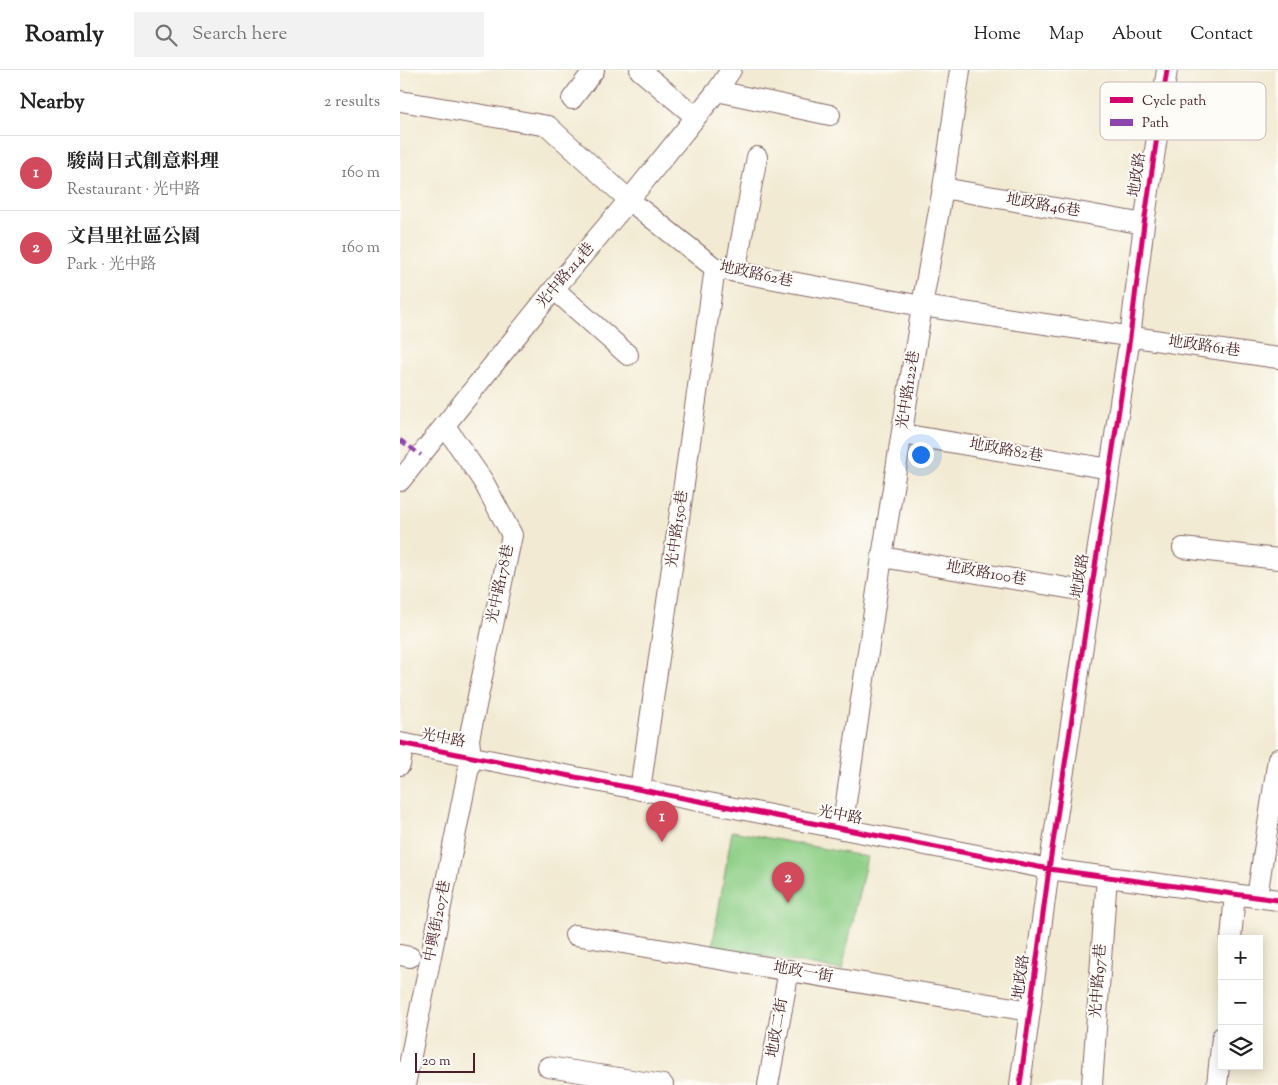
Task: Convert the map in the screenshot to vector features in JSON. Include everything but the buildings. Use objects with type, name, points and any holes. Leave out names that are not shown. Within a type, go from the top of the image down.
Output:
[{"type":"street","points":[[572,99],[594,70]]},
{"type":"street","points":[[640,70],[696,117]]},
{"type":"street","name":"光中路214巷","points":[[400,481],[554,288],[696,117],[731,70]]},
{"type":"street","name":"光中路122巷","points":[[842,829],[882,556],[943,188],[960,70]]},
{"type":"street","points":[[717,90],[830,115]]},
{"type":"street","name":"地政路62巷","points":[[400,101],[548,126],[629,200],[725,270],[922,306],[1130,338]]},
{"type":"street","name":"地政路","points":[[1020,1085],[1049,869],[1130,338],[1157,140]]},
{"type":"street","name":"光中路150巷","points":[[640,790],[725,270],[756,157]]},
{"type":"street","name":"地政路46巷","points":[[943,188],[1144,224]]},
{"type":"street","points":[[554,288],[628,355]]},
{"type":"street","name":"地政路61巷","points":[[1130,338],[1278,358]]},
{"type":"street","name":"光中路178巷","points":[[445,426],[483,481],[512,535],[469,739],[472,758]]},
{"type":"street","name":"地政路82巷","points":[[902,434],[1110,469]]},
{"type":"street","points":[[1183,548],[1278,559]]},
{"type":"street","name":"地政路100巷","points":[[882,556],[1091,592]]},
{"type":"street","points":[[400,765],[402,744]]},
{"type":"street","name":"光中路","points":[[402,744],[1049,869],[1278,900]]},
{"type":"street","name":"中興街207巷","points":[[405,1085],[472,758]]},
{"type":"street","points":[[1257,897],[1278,759]]},
{"type":"street","name":"光中路97巷","points":[[1092,1085],[1107,876]]},
{"type":"street","points":[[1231,935],[1235,894]]},
{"type":"street","name":"地政一街","points":[[575,935],[1030,1011]]},
{"type":"street","name":"地政二街","points":[[768,1085],[789,970]]},
{"type":"street","points":[[548,1067],[663,1085]]},
{"type":"street","points":[[1217,1085],[1219,1070]]},
{"type":"green space","points":[[732,831],[867,857],[842,970],[712,948]]},
{"type":"marked path","points":[[400,440],[421,455]]},
{"type":"cycle path","points":[[1165,82],[1167,70]]},
{"type":"cycle path","points":[[1020,1085],[1049,869],[1130,337],[1157,140]]},
{"type":"cycle path","points":[[400,743],[1049,869],[1278,900]]},
{"type":"place","name":"駿崗日式創意料理","points":[[662,842]]},
{"type":"place","name":"文昌里社區公園","points":[[788,903]]}]
